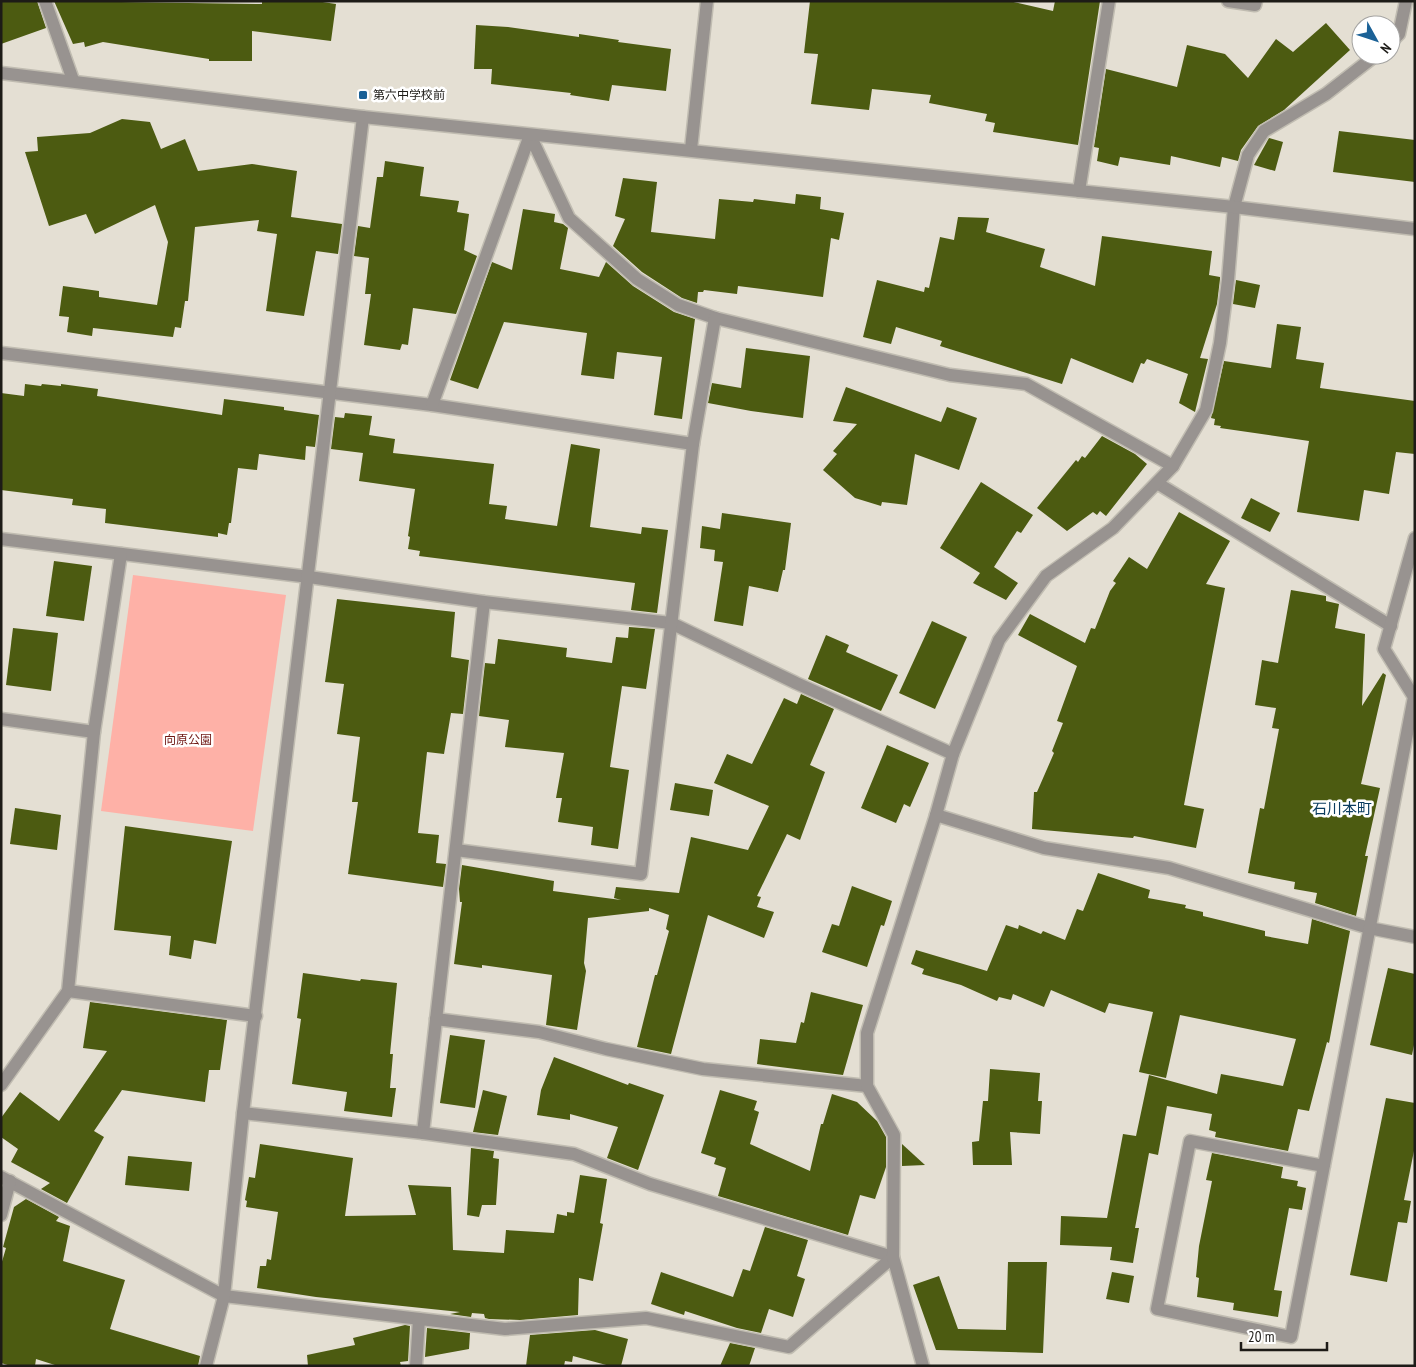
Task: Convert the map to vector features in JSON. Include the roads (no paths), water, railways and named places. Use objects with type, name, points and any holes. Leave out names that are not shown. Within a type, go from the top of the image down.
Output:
[{"type":"street","points":[[46,1],[72,80]]},
{"type":"street","points":[[691,149],[707,1]]},
{"type":"street","points":[[1079,192],[1109,1]]},
{"type":"street","points":[[1228,1],[1255,5],[1256,1]]},
{"type":"street","points":[[1401,25],[1406,1]]},
{"type":"street","points":[[923,1366],[893,1256],[894,1135],[867,1086],[867,1033],[936,815],[953,754],[999,640],[1046,576],[1113,528],[1157,483],[1173,466],[1206,410],[1220,343],[1228,280],[1234,207],[1248,155],[1264,131],[1326,94],[1363,65]]},
{"type":"street","points":[[1,73],[72,80],[363,117],[530,135],[691,149],[1079,192],[1234,207],[1415,229]]},
{"type":"street","points":[[206,1366],[224,1296],[243,1112],[363,117]]},
{"type":"street","points":[[530,135],[569,218],[637,279],[678,305],[715,318],[950,375],[1026,384],[1173,466]]},
{"type":"street","points":[[432,405],[530,135]]},
{"type":"street","points":[[456,850],[641,874],[693,444],[715,318]]},
{"type":"street","points":[[1,353],[432,405],[693,444]]},
{"type":"street","points":[[1157,483],[1390,626]]},
{"type":"street","points":[[1,538],[308,577],[484,602],[671,623],[796,683],[953,754]]},
{"type":"street","points":[[1324,1166],[1190,1141],[1156,1309],[1291,1337],[1324,1166],[1369,928],[1414,697],[1384,649],[1415,538]]},
{"type":"street","points":[[1,1085],[68,991],[94,732],[121,554]]},
{"type":"street","points":[[423,1134],[484,602]]},
{"type":"street","points":[[1,719],[94,732]]},
{"type":"street","points":[[936,815],[1044,848],[1169,868],[1369,928],[1415,937]]},
{"type":"street","points":[[68,991],[256,1016]]},
{"type":"street","points":[[436,1019],[539,1032],[606,1049],[703,1069],[867,1086]]},
{"type":"street","points":[[243,1112],[574,1154],[650,1184],[893,1256]]},
{"type":"street","points":[[1,1214],[6,1179],[224,1296],[505,1329],[646,1318],[789,1347],[893,1256]]},
{"type":"street","points":[[416,1366],[419,1319]]},
{"type":"place","name":"第六中学校前","points":[[363,95]]},
{"type":"district","name":"石川本町","points":[[1342,809]]},
{"type":"park label","name":"向原公園","points":[[188,740]]}]
